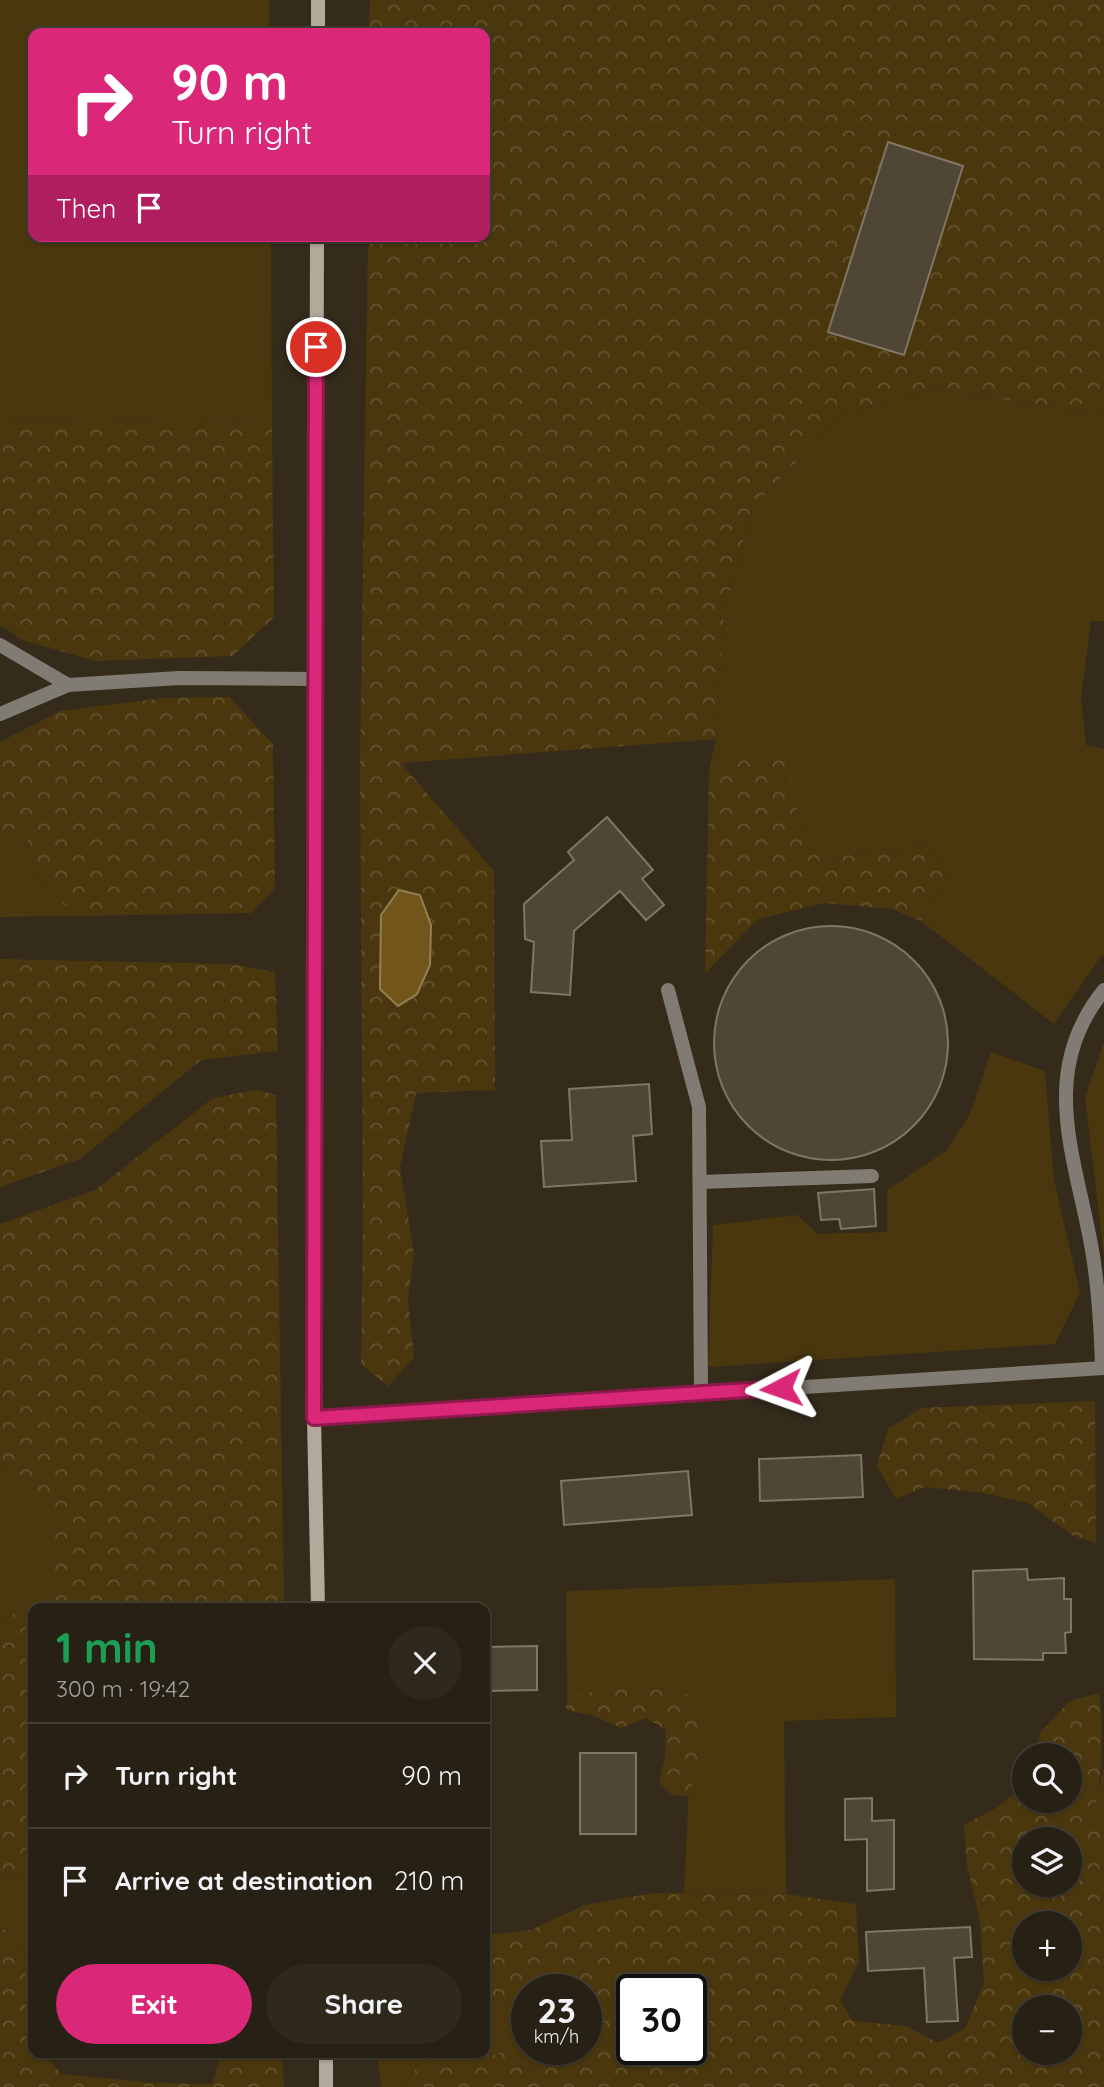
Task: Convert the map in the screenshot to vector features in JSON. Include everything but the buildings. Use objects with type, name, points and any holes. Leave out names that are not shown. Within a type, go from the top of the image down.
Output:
[{"type":"main road","points":[[318,0],[318,28]]},
{"type":"main road","points":[[317,242],[314,1418],[318,1603]]},
{"type":"main road","points":[[326,2058],[326,2087]]},
{"type":"street","points":[[0,645],[68,685]]},
{"type":"street","points":[[0,714],[68,685],[179,678],[314,679]]},
{"type":"street","points":[[668,990],[699,1107],[701,1393]]},
{"type":"street","points":[[314,1418],[1103,1368],[1101,1317],[1093,1254],[1075,1178],[1068,1132],[1066,1076],[1076,1035],[1091,1006],[1104,990]]},
{"type":"street","points":[[700,1182],[872,1176]]},
{"type":"green space","points":[[0,0],[269,0],[269,28],[28,28],[28,242],[271,242],[272,419],[0,422]]},
{"type":"green space","points":[[370,0],[1104,0],[1104,414],[933,389],[841,415],[752,508],[724,613],[716,739],[401,763],[494,871],[495,1090],[416,1093],[400,1167],[414,1254],[408,1300],[414,1358],[388,1386],[361,1364],[363,1218],[360,765],[368,242],[490,242],[490,28],[369,28]]},
{"type":"green space","points":[[933,389],[1104,414],[1104,621],[1091,621],[1081,697],[1086,745],[1104,749],[1104,955],[1054,1024],[921,921],[949,873],[929,845],[829,858],[801,828],[783,750],[709,769],[716,739],[724,613],[752,508],[841,415]]},
{"type":"green space","points":[[272,419],[274,617],[233,656],[96,661],[22,640],[0,625],[0,422]]},
{"type":"green space","points":[[229,697],[273,744],[275,888],[251,913],[75,916],[37,877],[26,833],[0,830],[0,742],[60,711],[164,698]]},
{"type":"green space","points":[[784,749],[801,828],[829,858],[929,845],[949,873],[921,921],[892,909],[825,903],[758,919],[705,973],[709,769]]},
{"type":"green space","points":[[0,830],[26,832],[37,877],[75,916],[0,917]]},
{"type":"green space","points":[[0,959],[231,964],[275,972],[278,1051],[201,1060],[80,1159],[0,1187]]},
{"type":"green space","points":[[1104,1042],[1104,1257],[1085,1097]]},
{"type":"green space","points":[[991,1052],[1045,1071],[1054,1180],[1080,1293],[1055,1344],[708,1367],[713,1225],[797,1215],[818,1234],[887,1232],[887,1190],[946,1151],[970,1114]]},
{"type":"green space","points":[[256,1090],[276,1095],[284,1603],[29,1603],[49,1589],[53,1523],[28,1478],[0,1468],[0,1224],[95,1190],[213,1098]]},
{"type":"green space","points":[[1095,1401],[1096,1543],[1072,1535],[1028,1503],[984,1493],[925,1487],[896,1499],[877,1466],[888,1429],[921,1408]]},
{"type":"green space","points":[[0,1468],[28,1478],[54,1523],[49,1590],[0,1624]]},
{"type":"green space","points":[[895,1579],[896,1717],[784,1721],[786,1894],[684,1893],[693,1697],[567,1700],[566,1591]]},
{"type":"green space","points":[[28,1604],[28,1880],[0,1872],[0,1624]]},
{"type":"green space","points":[[611,1684],[657,1685],[693,1696],[700,1746],[689,1796],[672,1795],[659,1782],[665,1757],[666,1730],[646,1718],[621,1728],[592,1715],[566,1710],[567,1700]]},
{"type":"green space","points":[[1099,1693],[1101,1750],[1095,1808],[1104,1825],[1104,2087],[401,2087],[420,2064],[445,2058],[490,2058],[490,2055],[511,2048],[511,2065],[602,2065],[602,1974],[511,1974],[511,2007],[497,1999],[490,1998],[490,1932],[531,1930],[585,1905],[654,1893],[786,1894],[856,1904],[859,1961],[840,2000],[853,2021],[906,2026],[939,2043],[965,2028],[984,1984],[980,1921],[967,1865],[964,1825],[996,1808],[1012,1795],[1012,1813],[1082,1813],[1082,1743],[1039,1743],[1040,1733],[1070,1701]]},
{"type":"green space","points":[[1104,1767],[1104,1825],[1094,1808]]},
{"type":"green space","points":[[0,1872],[28,1880],[28,1961],[10,1932],[0,1928]]},
{"type":"green space","points":[[0,1928],[10,1932],[28,1961],[28,2058],[48,2058],[61,2074],[154,2083],[212,2084],[220,2058],[282,2058],[284,2087],[0,2087]]},
{"type":"green space","points":[[490,1998],[511,2007],[511,2048],[490,2055]]},
{"type":"green space","points":[[378,2058],[445,2058],[420,2064],[401,2087],[381,2087]]},
{"type":"shaded area","points":[[399,890],[420,895],[431,925],[430,965],[417,994],[398,1006],[380,989],[381,915]]},
{"type":"route","points":[[316,347],[314,1418],[781,1388]]}]
